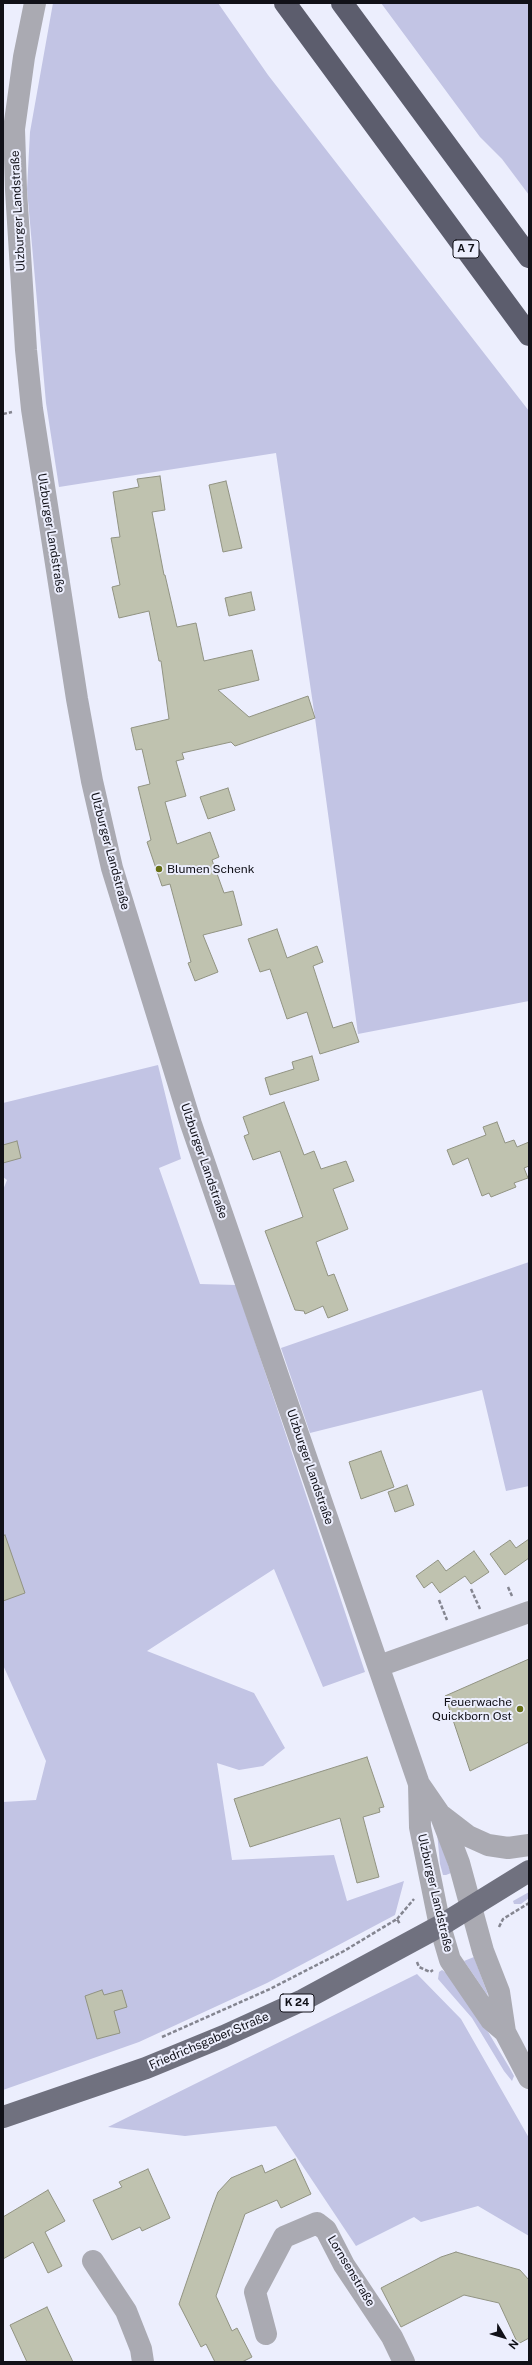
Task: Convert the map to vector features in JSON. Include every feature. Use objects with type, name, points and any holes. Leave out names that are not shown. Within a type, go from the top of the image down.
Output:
[{"type":"highway","name":"A 7","points":[[285,3],[529,335]]},
{"type":"highway","points":[[342,3],[529,257]]},
{"type":"main road","name":"Friedrichsgaber Straße","points":[[3,2117],[146,2068],[224,2036],[303,2000],[472,1908],[529,1871]]},
{"type":"street","name":"Ulzburger Landstraße","points":[[35,3],[24,56],[14,129],[16,190],[26,350],[32,409],[92,781],[112,868],[186,1108],[419,1784],[441,1816],[459,1863],[485,1957],[499,1992],[505,2032],[529,2078]]},
{"type":"street","points":[[379,1666],[529,1612]]},
{"type":"street","name":"Ulzburger Landstraße","points":[[419,1784],[420,1827],[440,1926],[450,1960],[491,2020],[505,2032]]},
{"type":"street","name":"Ulzburger Landstraße","points":[[441,1816],[468,1836],[488,1846],[508,1848],[529,1846]]},
{"type":"street","name":"Lornsenstraße","points":[[266,2334],[256,2292],[284,2237],[317,2223],[326,2230],[344,2265],[392,2337],[404,2362]]},
{"type":"street","points":[[93,2261],[126,2311],[141,2349],[142,2362]]},
{"type":"path","points":[[438,1600],[448,1622]]},
{"type":"path","points":[[157,2039],[270,1989],[344,1951],[397,1919],[419,1967]]},
{"type":"shaded area","points":[[53,3],[218,3],[268,75],[529,411],[529,1001],[358,1034],[315,718],[276,453],[59,487],[46,403],[27,189],[30,132]]},
{"type":"shaded area","points":[[381,3],[529,3],[529,195],[502,159],[480,137]]},
{"type":"shaded area","points":[[158,1065],[181,1159],[159,1168],[200,1284],[236,1285],[365,1672],[323,1687],[274,1569],[147,1651],[254,1693],[285,1748],[263,1766],[239,1770],[217,1763],[232,1860],[334,1855],[347,1901],[404,1881],[395,1915],[267,1983],[139,2042],[3,2090],[3,1802],[36,1800],[46,1761],[3,1665],[3,1190],[7,1180],[3,1177],[3,1103]]},
{"type":"shaded area","points":[[529,1262],[529,1486],[506,1491],[482,1390],[310,1433],[281,1348]]},
{"type":"shaded area","points":[[437,1832],[451,1873],[446,1875],[443,1875],[440,1864]]},
{"type":"shaded area","points":[[529,1892],[529,1898],[521,1904],[514,1904],[513,1901]]},
{"type":"shaded area","points":[[474,1957],[487,1992],[488,1996],[464,1961]]},
{"type":"shaded area","points":[[442,1970],[448,1974],[472,2005],[514,2076],[512,2081],[504,2071],[472,2018],[438,1979],[439,1972]]},
{"type":"shaded area","points":[[417,1974],[461,2019],[529,2138],[529,2236],[478,2206],[421,2222],[414,2217],[356,2246],[276,2126],[185,2136],[108,2127]]},
{"type":"building","points":[[160,476],[165,510],[152,512],[164,575],[177,627],[196,623],[204,661],[252,650],[259,680],[218,690],[249,717],[308,696],[315,718],[235,746],[231,742],[182,753],[184,759],[176,761],[186,796],[165,802],[177,844],[210,832],[219,857],[212,860],[224,893],[233,891],[242,925],[203,935],[218,972],[195,981],[188,963],[191,962],[170,884],[162,886],[147,842],[151,840],[138,787],[150,784],[142,749],[136,750],[131,728],[169,719],[161,661],[159,661],[149,611],[119,618],[112,587],[120,585],[111,538],[120,537],[113,492],[139,487],[137,479]]},
{"type":"building","points":[[226,481],[242,548],[223,552],[209,485]]},
{"type":"building","points":[[251,592],[255,610],[229,616],[225,598]]},
{"type":"building","points":[[228,788],[235,810],[208,819],[200,797]]},
{"type":"building","points":[[277,929],[287,958],[317,946],[323,962],[313,966],[333,1028],[352,1022],[359,1042],[320,1054],[307,1012],[287,1019],[270,969],[260,972],[248,939]]},
{"type":"building","points":[[312,1056],[319,1080],[270,1095],[265,1078],[294,1069],[292,1062]]},
{"type":"building","points":[[284,1102],[304,1155],[314,1151],[321,1169],[346,1161],[354,1181],[333,1189],[348,1229],[316,1242],[328,1276],[334,1274],[348,1310],[328,1318],[323,1306],[305,1314],[304,1311],[295,1310],[265,1231],[303,1217],[280,1151],[253,1160],[244,1136],[249,1134],[243,1117]]},
{"type":"building","points":[[497,1122],[505,1143],[514,1140],[517,1147],[529,1142],[529,1166],[524,1168],[528,1178],[514,1183],[516,1187],[491,1197],[489,1193],[482,1196],[468,1158],[453,1165],[447,1150],[486,1135],[483,1127]]},
{"type":"building","points":[[17,1141],[21,1158],[3,1163],[3,1145]]},
{"type":"building","points":[[381,1451],[394,1487],[361,1499],[349,1462]]},
{"type":"building","points":[[407,1485],[414,1505],[395,1512],[388,1492]]},
{"type":"building","points":[[5,1535],[25,1593],[3,1601],[3,1536]]},
{"type":"building","points":[[529,1539],[529,1558],[505,1575],[490,1554],[510,1540],[516,1548]]},
{"type":"building","points":[[474,1551],[489,1572],[471,1584],[465,1576],[440,1593],[432,1582],[424,1588],[416,1576],[438,1560],[446,1571]]},
{"type":"building","points":[[529,1659],[529,1742],[470,1771],[445,1696]]},
{"type":"building","points":[[367,1757],[384,1807],[379,1808],[380,1812],[363,1817],[379,1877],[357,1883],[340,1818],[250,1847],[234,1799]]},
{"type":"building","points":[[102,1990],[104,1995],[122,1990],[127,2007],[114,2011],[120,2033],[97,2039],[85,1996]]},
{"type":"building","points":[[295,2159],[311,2194],[281,2208],[277,2200],[245,2214],[216,2296],[232,2331],[237,2328],[252,2357],[242,2362],[215,2362],[206,2344],[201,2347],[179,2304],[218,2192],[231,2178],[262,2165],[265,2173]]},
{"type":"building","points":[[148,2169],[170,2218],[142,2231],[140,2227],[112,2240],[93,2200],[122,2187],[119,2182]]},
{"type":"building","points":[[48,2190],[65,2221],[45,2232],[62,2266],[48,2273],[33,2242],[3,2259],[3,2217]]},
{"type":"building","points":[[456,2252],[520,2270],[529,2280],[529,2338],[518,2344],[499,2303],[464,2295],[401,2327],[381,2288],[441,2257]]},
{"type":"building","points":[[47,2307],[73,2362],[27,2362],[10,2325]]},
{"type":"place","name":"Blumen Schenk","points":[[159,869]]},
{"type":"place","name":"Feuerwache Quickborn Ost","points":[[520,1709]]}]
